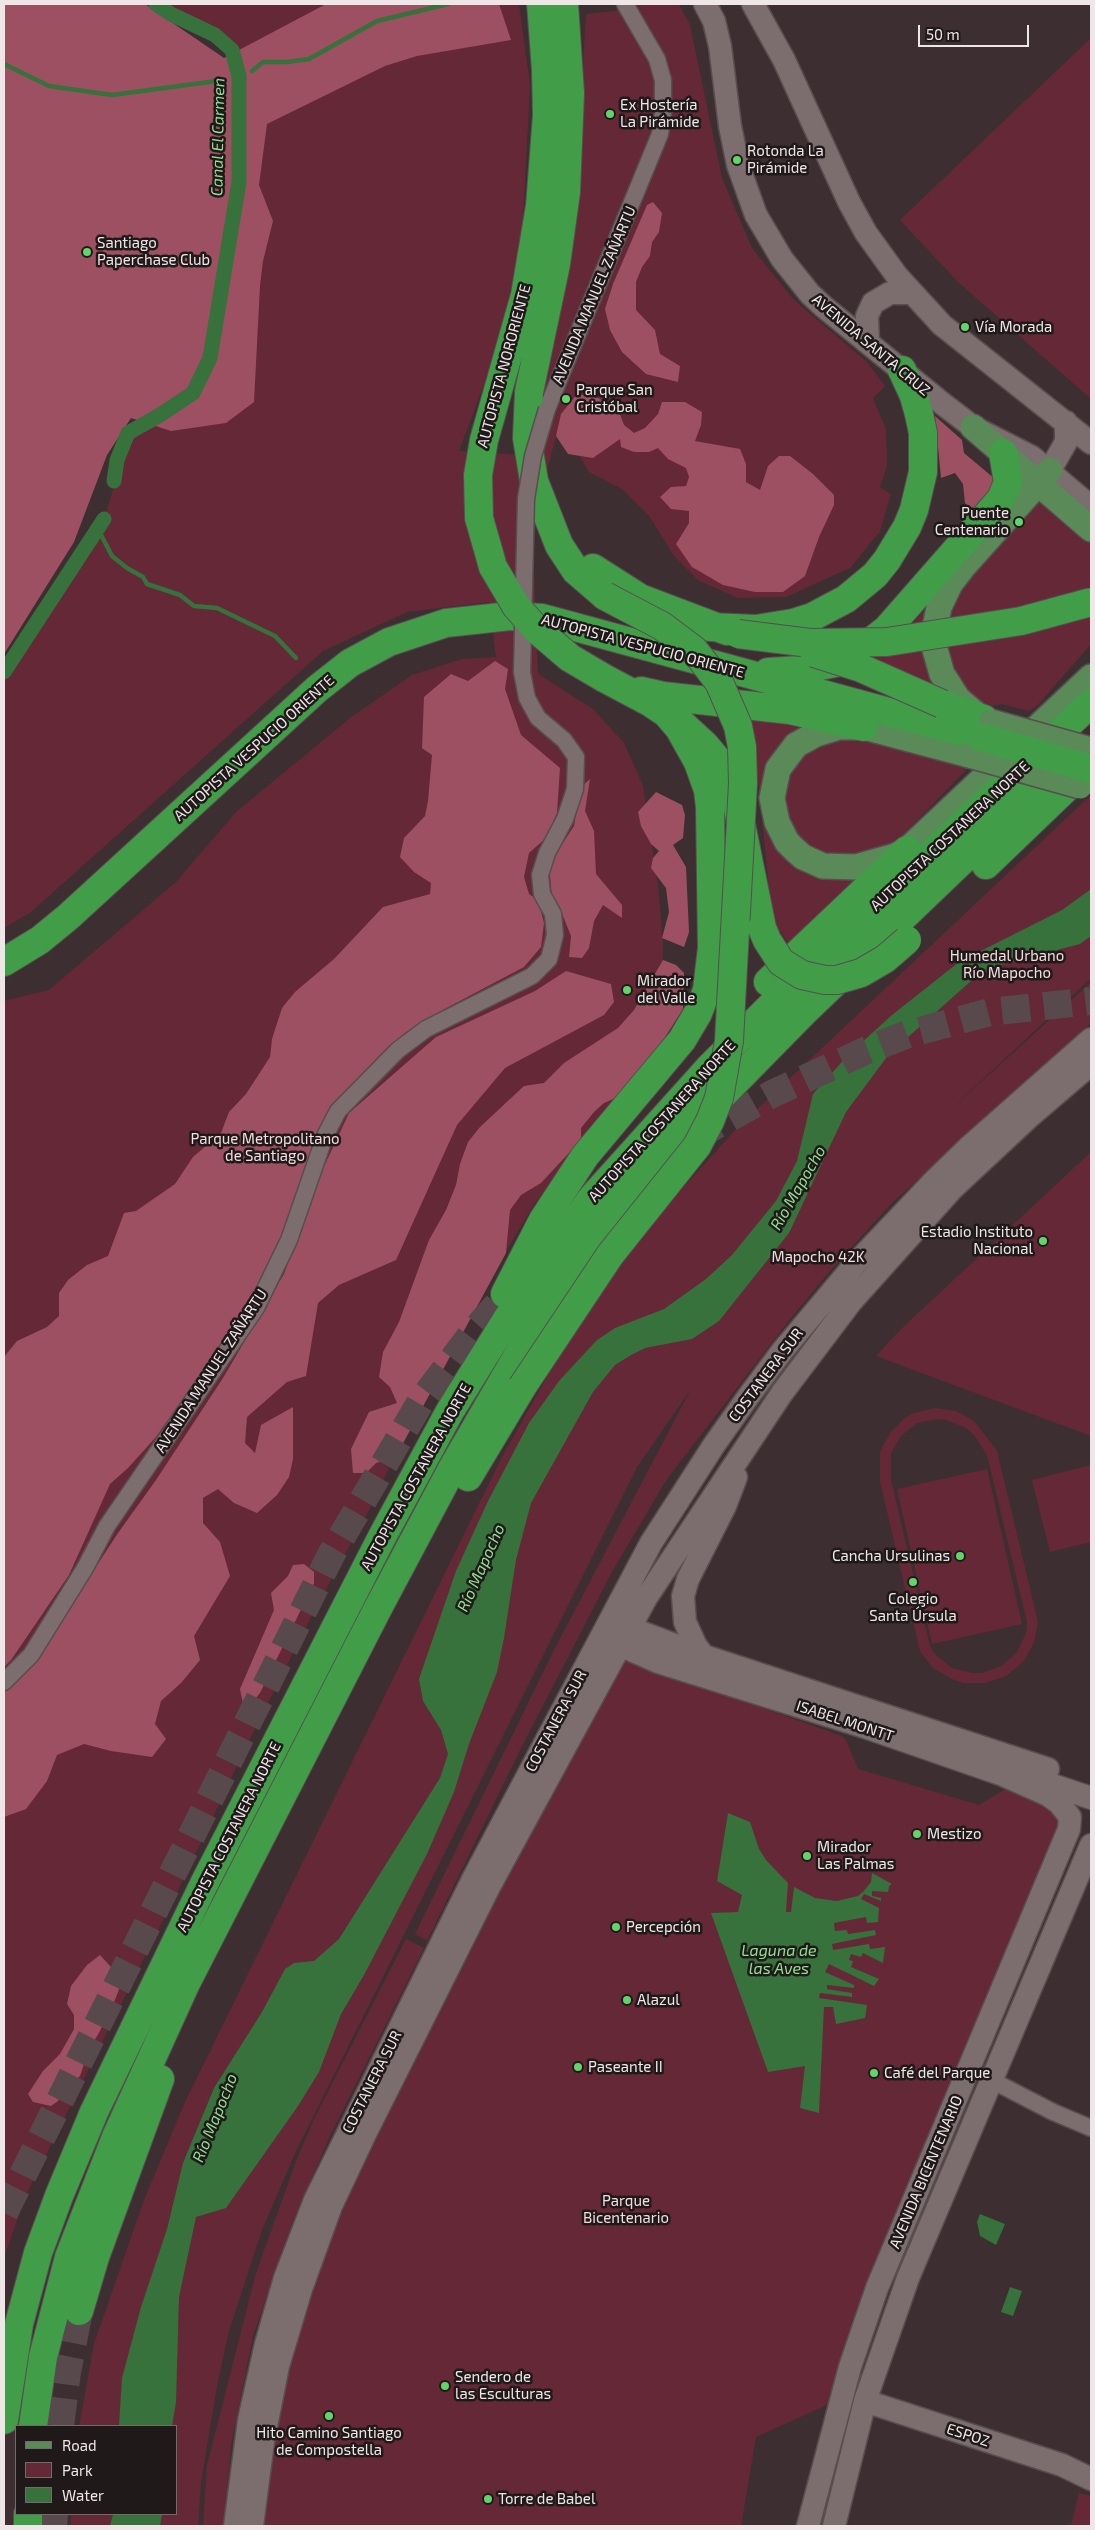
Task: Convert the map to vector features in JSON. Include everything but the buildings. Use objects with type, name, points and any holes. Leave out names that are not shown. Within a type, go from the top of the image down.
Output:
[{"type":"highway","name":"AUTOPISTA NORORIENTE","points":[[541,4],[546,70],[545,160],[537,228],[519,317],[479,462],[477,496],[479,518],[493,567],[508,593],[536,629],[570,658],[604,678]]},
{"type":"highway","name":"AUTOPISTA NORORIENTE","points":[[377,1610],[434,1530],[522,1387],[610,1255],[697,1146],[710,1121],[720,1092],[729,1041],[743,783],[743,758],[738,726],[719,682],[694,650],[662,626],[605,596],[585,580],[567,559],[547,516],[530,466],[526,421],[529,392],[556,264],[564,216],[570,118],[570,68],[564,4]]},
{"type":"highway","points":[[724,630],[756,629],[794,623],[812,617],[846,599],[875,575],[888,560],[903,536],[914,510],[923,472],[923,433],[914,396],[902,370]]},
{"type":"highway","points":[[724,666],[778,673],[800,670],[835,663],[852,655],[878,637],[893,623],[1001,499],[1008,482],[1003,453]]},
{"type":"highway","points":[[547,516],[579,556],[599,573],[640,598],[724,630],[845,662],[942,704],[983,731]]},
{"type":"highway","points":[[724,630],[810,643],[887,642],[1021,621],[1091,602]]},
{"type":"highway","name":"AUTOPISTA VESPUCIO ORIENTE","points":[[4,962],[40,940],[88,900],[334,675],[363,655],[397,638],[446,623],[493,617],[528,616],[575,625],[848,701],[983,731],[1091,769]]},
{"type":"highway","points":[[604,678],[663,696],[790,710],[864,727]]},
{"type":"highway","points":[[604,678],[666,713],[694,734],[714,754],[732,788],[762,928],[767,940],[781,962],[802,975],[825,980],[849,977],[885,959],[1091,764]]},
{"type":"highway","name":"AUTOPISTA COSTANERA NORTE","points":[[4,2420],[12,2361],[28,2290],[48,2224],[84,2136],[204,1884],[387,1528],[450,1411],[530,1285],[591,1199],[620,1164],[746,1029],[1089,684]]},
{"type":"highway","points":[[450,1411],[509,1286],[543,1220],[585,1156],[620,1112],[673,1052],[703,1002],[710,977],[712,948],[710,807],[708,790],[698,762],[679,728],[666,713]]},
{"type":"highway","name":"AUTOPISTA COSTANERA NORTE","points":[[33,2425],[43,2358],[55,2307],[78,2231],[116,2137],[186,1983],[377,1610],[453,1467],[512,1364],[553,1298],[616,1211],[664,1156],[753,1061],[1091,737]]},
{"type":"highway","points":[[520,1266],[578,1189],[660,1095],[756,994],[907,850]]},
{"type":"highway","points":[[79,2311],[95,2256],[160,2079],[186,1983]]},
{"type":"main road","name":"AVENIDA SANTA CRUZ","points":[[705,4],[714,21],[720,46],[730,126],[738,165],[756,215],[782,259],[810,294],[868,343],[973,426],[1016,447],[1045,477],[1091,506]]},
{"type":"main road","points":[[753,4],[784,60],[866,233],[910,293],[942,325],[1091,443]]},
{"type":"main road","points":[[868,343],[867,316],[873,304],[890,293],[910,293]]},
{"type":"main road","points":[[1066,422],[1066,442],[1045,477],[950,584],[943,595],[936,620],[934,646],[942,674],[958,699],[983,731],[1091,789]]},
{"type":"main road","points":[[973,426],[1003,453],[1045,477],[1091,528]]},
{"type":"main road","points":[[1089,684],[907,850],[869,865],[845,868],[823,866],[803,857],[787,842],[777,822],[772,798],[778,769],[787,754],[796,745],[816,734],[839,728],[864,727],[983,731],[1091,750]]},
{"type":"main road","name":"COSTANERA SUR","points":[[235,2526],[246,2437],[261,2363],[285,2278],[315,2200],[474,1879],[651,1543],[714,1445],[748,1397],[820,1304],[930,1184],[1003,1115],[1091,1039]]},
{"type":"main road","name":"COSTANERA SUR","points":[[252,2526],[263,2442],[278,2366],[300,2289],[332,2206],[365,2134],[489,1886],[651,1590],[751,1440],[816,1347],[912,1232],[990,1152],[1091,1064]]},
{"type":"main road","points":[[704,1656],[696,1646],[686,1622],[683,1596],[688,1579],[725,1506],[751,1440]]},
{"type":"main road","name":"ISABEL MONTT","points":[[605,1628],[625,1638],[658,1662],[865,1727],[1003,1775],[1024,1776],[1091,1798]]},
{"type":"main road","name":"ISABEL MONTT","points":[[625,1638],[704,1656],[1020,1759],[1091,1785]]},
{"type":"main road","name":"AVENIDA BICENTENARIO","points":[[808,2526],[850,2367],[877,2288],[1069,1829],[1070,1818],[1059,1804],[1048,1795],[1003,1775]]},
{"type":"main road","name":"AVENIDA BICENTENARIO","points":[[834,2526],[865,2402],[927,2229],[993,2081],[1091,1845]]},
{"type":"main road","name":"ESPOZ","points":[[865,2402],[1081,2467],[1091,2479]]},
{"type":"street","name":"AVENIDA MANUEL ZAÑARTU","points":[[4,1682],[31,1655],[85,1568],[107,1526],[256,1308],[289,1240],[325,1136],[338,1111],[398,1050],[426,1029],[532,976],[549,959],[555,935],[553,914],[542,894],[540,875],[547,853],[564,819],[575,789],[576,757],[564,740],[538,718],[527,698],[522,672],[526,499],[533,456],[547,409],[660,134],[664,113],[664,80],[657,59],[625,4]]},
{"type":"street","points":[[993,2081],[1053,2112],[1091,2128]]},
{"type":"green space","points":[[4,4],[145,4],[224,58],[326,4],[499,4],[511,40],[417,56],[385,66],[267,124],[259,185],[273,221],[263,261],[260,286],[254,402],[226,423],[171,431],[131,418],[107,455],[74,542],[4,654]]},
{"type":"green space","name":"Parque Metropolitano de Santiago","points":[[164,4],[519,4],[530,85],[523,223],[502,336],[459,451],[525,455],[571,264],[586,14],[616,11],[629,4],[679,4],[690,25],[722,178],[752,248],[793,299],[867,362],[885,386],[873,398],[886,429],[887,466],[880,487],[891,494],[880,531],[850,568],[786,597],[738,598],[698,580],[674,556],[650,517],[622,489],[589,472],[565,431],[559,426],[532,525],[538,674],[593,709],[624,743],[643,786],[659,893],[663,947],[663,998],[631,1083],[589,1130],[533,1206],[482,1292],[404,1435],[375,1499],[313,1613],[26,2195],[4,2257],[4,1001],[49,990],[176,882],[236,812],[350,718],[412,675],[462,659],[496,657],[489,602],[407,612],[323,651],[31,912],[4,928],[4,681],[101,529],[129,437],[158,422],[243,75],[236,47],[218,31]]},
{"type":"green space","points":[[1091,38],[1091,399],[958,282],[900,220]]},
{"type":"green space","points":[[653,202],[662,213],[659,232],[652,242],[650,256],[642,267],[636,282],[636,310],[655,330],[660,354],[680,366],[678,382],[646,374],[622,352],[610,330],[605,309],[613,284],[647,205]]},
{"type":"green space","points":[[577,394],[598,398],[618,409],[624,425],[634,433],[645,428],[658,414],[662,402],[685,402],[702,412],[701,425],[695,441],[740,449],[746,464],[746,482],[760,490],[768,466],[779,456],[790,456],[813,474],[834,495],[834,505],[819,537],[805,576],[783,592],[755,592],[723,585],[692,567],[676,544],[689,523],[689,511],[671,509],[660,497],[671,487],[686,486],[689,477],[686,468],[668,459],[658,448],[649,452],[634,452],[621,447],[620,439],[593,458],[568,454],[556,436],[561,414]]},
{"type":"green space","points":[[935,416],[962,440],[964,453],[995,479],[995,489],[973,512],[965,503],[963,484],[955,473],[941,478]]},
{"type":"green space","points":[[1035,503],[1046,503],[1091,539],[1091,644],[1037,706],[1029,711],[1002,704],[993,706],[973,698],[945,667],[949,601]]},
{"type":"green space","points":[[927,607],[944,693],[875,659],[897,642]]},
{"type":"green space","points":[[495,661],[508,669],[505,689],[521,735],[560,768],[557,813],[546,838],[529,853],[524,877],[529,894],[538,900],[544,923],[541,947],[524,967],[441,1011],[405,1033],[377,1058],[333,1106],[281,1245],[251,1302],[156,1437],[128,1468],[110,1484],[69,1575],[11,1660],[4,1667],[4,1357],[17,1341],[47,1327],[59,1316],[59,1293],[68,1280],[87,1265],[108,1256],[124,1213],[136,1211],[175,1184],[193,1157],[221,1133],[229,1112],[246,1094],[270,1057],[272,1039],[282,1008],[295,992],[334,959],[383,907],[430,894],[431,883],[414,872],[400,857],[404,838],[425,816],[428,801],[432,755],[422,748],[424,697],[451,674],[468,681]]},
{"type":"green space","points":[[743,711],[822,722],[802,732],[768,824],[856,879],[789,945],[777,927],[771,908],[759,788]]},
{"type":"green space","points":[[845,735],[933,756],[968,768],[900,838],[881,853],[859,858],[823,854],[807,845],[794,831],[788,814],[786,797],[789,780],[795,766],[807,751]]},
{"type":"green space","points":[[590,779],[585,811],[594,831],[596,874],[622,905],[622,918],[603,905],[594,921],[589,948],[582,958],[569,957],[571,936],[559,906],[552,898],[549,864],[574,826],[580,788]]},
{"type":"green space","points":[[656,792],[682,805],[685,815],[683,838],[673,845],[686,867],[689,932],[684,947],[662,938],[669,912],[666,888],[651,868],[653,858],[659,851],[651,844],[641,826],[638,812]]},
{"type":"green space","name":"Humedal Urbano Río Mapocho","points":[[1091,795],[1091,978],[947,1113],[1091,982],[1091,1023],[891,1204],[830,1271],[787,1323],[667,1479],[613,1570],[520,1750],[427,1941],[415,1934],[554,1650],[691,1389],[637,1467],[296,2151],[262,2230],[229,2331],[217,2386],[201,2482],[198,2526],[71,2526],[71,2515],[178,2515],[178,2425],[79,2425],[94,2344],[144,2200],[185,2102],[501,1459],[547,1377],[582,1320],[623,1261],[661,1212],[736,1129]]},
{"type":"green space","points":[[663,960],[676,965],[684,973],[683,1009],[655,1053],[623,1095],[604,1103],[594,1112],[581,1128],[581,1140],[541,1183],[521,1195],[510,1210],[506,1253],[394,1460],[387,1459],[376,1463],[366,1473],[353,1473],[351,1449],[369,1412],[397,1403],[390,1387],[379,1377],[383,1352],[399,1322],[429,1240],[446,1210],[456,1185],[460,1164],[468,1142],[480,1127],[524,1086],[544,1083],[564,1063],[618,1028],[634,1010]]},
{"type":"green space","points":[[566,971],[611,984],[614,1002],[604,1015],[505,1068],[457,1125],[396,1260],[339,1285],[318,1303],[306,1376],[287,1382],[247,1417],[245,1443],[255,1453],[261,1425],[293,1407],[293,1459],[289,1477],[277,1495],[257,1513],[234,1503],[218,1489],[203,1498],[203,1523],[220,1542],[230,1576],[194,1636],[200,1660],[181,1683],[161,1701],[155,1724],[166,1739],[152,1757],[111,1751],[84,1744],[57,1755],[47,1781],[26,1809],[4,1817],[4,1691],[33,1663],[223,1378],[284,1274],[320,1175],[349,1113],[436,1037],[535,991]]},
{"type":"green space","name":"Estadio Instituto Nacional","points":[[1091,1152],[1091,1436],[876,1356],[900,1330]]},
{"type":"green space","points":[[935,1408],[956,1411],[974,1421],[997,1451],[1038,1622],[1034,1643],[1023,1662],[1006,1676],[985,1683],[963,1683],[952,1679],[933,1668],[920,1651],[880,1482],[880,1452],[890,1433],[905,1418],[914,1413]],"holes":[[[937,1419],[947,1420],[966,1428],[974,1435],[987,1455],[1027,1622],[1026,1633],[1017,1652],[1002,1666],[982,1673],[972,1673],[952,1668],[935,1654],[930,1646],[891,1480],[891,1453],[901,1436],[917,1423]]]},
{"type":"green space","points":[[1091,1465],[1091,1542],[1050,1552],[1032,1480]]},
{"type":"green space","name":"Cancha Ursulinas","points":[[987,1469],[1022,1624],[932,1644],[897,1489]]},
{"type":"green space","points":[[304,1564],[314,1572],[314,1583],[260,1693],[251,1704],[243,1704],[240,1689],[274,1610],[271,1593],[288,1576],[293,1565]]},
{"type":"green space","name":"Parque Bicentenario","points":[[623,1661],[629,1661],[842,1736],[846,1740],[858,1769],[979,1805],[1009,1787],[1057,1812],[1061,1828],[831,2403],[756,2437],[741,2526],[262,2526],[268,2470],[285,2376],[300,2322],[332,2230],[358,2171],[497,1887]]},
{"type":"green space","points":[[406,1939],[424,1948],[331,2134],[293,2221],[253,2336],[231,2446],[224,2526],[203,2526],[207,2465],[256,2273],[298,2156],[316,2115]]},
{"type":"green space","points":[[100,1955],[120,1977],[121,1984],[110,2013],[88,2052],[80,2076],[63,2093],[58,2101],[51,2106],[33,2102],[28,2094],[43,2071],[60,2054],[74,2029],[74,2015],[67,2004],[71,1986],[87,1965]]},
{"type":"green space","points":[[1079,2493],[1091,2496],[1091,2526],[1071,2526]]},
{"type":"water","name":"Río Mapocho","points":[[1091,889],[1091,936],[1080,944],[1001,965],[971,981],[889,1054],[846,1112],[789,1233],[719,1321],[692,1339],[645,1348],[631,1355],[615,1365],[593,1392],[531,1503],[516,1560],[497,1672],[469,1744],[454,1792],[427,1854],[364,1975],[341,2014],[319,2072],[298,2106],[226,2208],[196,2217],[179,2297],[176,2402],[172,2425],[119,2425],[122,2378],[141,2307],[167,2229],[183,2163],[214,2088],[262,2012],[285,1969],[294,1963],[314,1961],[339,1939],[440,1778],[448,1754],[441,1730],[423,1701],[419,1679],[456,1571],[488,1501],[529,1423],[559,1381],[597,1340],[615,1328],[664,1309],[706,1279],[732,1255],[776,1201],[797,1161],[813,1094],[849,1054],[892,1015],[959,962],[1062,910]]},
{"type":"water","name":"Laguna de las Aves","points":[[728,1813],[750,1822],[759,1849],[766,1860],[788,1883],[786,1912],[791,1912],[794,1887],[815,1898],[837,1901],[858,1896],[863,1892],[871,1882],[872,1873],[892,1884],[889,1886],[888,1892],[872,1891],[872,1896],[881,1898],[881,1901],[864,1894],[861,1899],[879,1908],[878,1922],[867,1923],[866,1917],[834,1923],[835,1931],[847,1930],[848,1934],[875,1930],[876,1935],[832,1944],[833,1950],[869,1944],[870,1949],[885,1947],[883,1963],[863,1953],[861,1957],[851,1954],[849,1960],[853,1961],[851,1967],[879,1979],[874,1986],[829,1964],[825,1972],[854,1985],[854,1988],[827,1985],[827,1989],[852,1993],[852,1997],[820,1993],[819,1998],[867,2005],[865,2018],[836,2024],[833,2007],[824,2007],[819,2113],[800,2108],[805,2066],[768,2072],[711,1913],[738,1912],[742,1895],[717,1881]]},
{"type":"water","points":[[980,2214],[1005,2224],[996,2245],[980,2236],[977,2222]]},
{"type":"water","points":[[1010,2287],[1022,2291],[1013,2316],[1001,2312]]},
{"type":"water","points":[[113,2515],[162,2515],[160,2526],[110,2526]]},
{"type":"waterway","name":"Canal El Carmen","points":[[114,481],[117,460],[128,433],[193,393],[210,358],[239,182],[239,76],[232,50],[215,35],[171,14],[156,4]]},
{"type":"waterway","points":[[252,71],[263,62],[287,62],[309,59],[377,21],[448,4]]},
{"type":"waterway","points":[[4,64],[49,86],[112,95],[224,80]]},
{"type":"waterway","name":"Canal El Carmen","points":[[4,672],[104,519]]},
{"type":"waterway","points":[[97,527],[112,556],[127,568],[143,577],[147,584],[180,595],[194,606],[217,608],[275,636],[296,658]]},
{"type":"tunnel","points":[[693,1138],[772,1094],[867,1050],[908,1034],[990,1012],[1091,1001]]},
{"type":"tunnel","points":[[4,2213],[331,1555],[420,1403],[475,1330],[522,1277]]},
{"type":"tunnel","points":[[60,2425],[67,2372],[79,2311]]},
{"type":"tunnel","points":[[53,2526],[54,2515]]},
{"type":"place","name":"Ex Hostería La Pirámide","points":[[610,114]]},
{"type":"place","name":"Rotonda La Pirámide","points":[[737,160]]},
{"type":"place","name":"Santiago Paperchase Club","points":[[87,252]]},
{"type":"place","name":"Vía Morada","points":[[965,327]]},
{"type":"place","name":"Parque San Cristóbal","points":[[566,399]]},
{"type":"place","name":"Puente Centenario","points":[[1019,522]]},
{"type":"place","name":"Mirador del Valle","points":[[627,990]]},
{"type":"place","name":"Estadio Instituto Nacional","points":[[1043,1241]]},
{"type":"place","name":"Cancha Ursulinas","points":[[960,1556]]},
{"type":"place","name":"Colegio Santa Úrsula","points":[[913,1582]]},
{"type":"place","name":"Mestizo","points":[[917,1834]]},
{"type":"place","name":"Mirador Las Palmas","points":[[807,1856]]},
{"type":"place","name":"Percepción","points":[[616,1927]]},
{"type":"place","name":"Alazul","points":[[627,2000]]},
{"type":"place","name":"Paseante II","points":[[578,2067]]},
{"type":"place","name":"Café del Parque","points":[[874,2073]]},
{"type":"place","name":"Sendero de las Esculturas","points":[[445,2386]]},
{"type":"place","name":"Hito Camino Santiago de Compostella","points":[[329,2416]]},
{"type":"place","name":"Torre de Babel","points":[[488,2499]]},
{"type":"park label","name":"Mapocho 42K","points":[[818,1257]]}]
